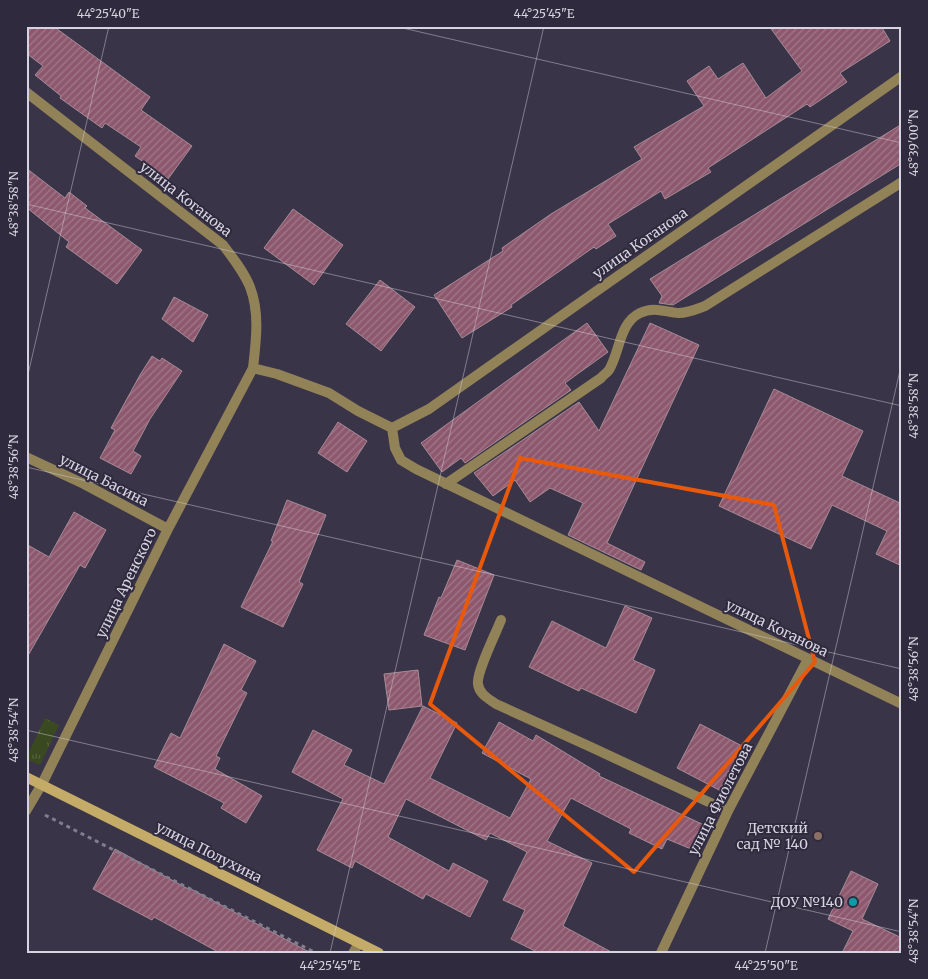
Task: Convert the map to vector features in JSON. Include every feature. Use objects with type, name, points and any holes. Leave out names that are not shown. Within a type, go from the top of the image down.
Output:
[{"type":"main road","name":"улица Полухина","points":[[26,777],[379,953]]},
{"type":"street","name":"улица Коганова","points":[[902,76],[429,409],[392,428],[396,448],[401,460],[446,484],[902,704]]},
{"type":"street","name":"улица Коганова","points":[[26,92],[223,244],[242,272],[250,288],[257,316],[254,368]]},
{"type":"street","points":[[446,484],[601,378],[608,370],[623,333],[639,313],[653,309],[680,313],[693,311],[705,306],[902,182]]},
{"type":"street","points":[[254,368],[278,374],[330,394],[358,412],[392,428]]},
{"type":"street","name":"улица Аренского","points":[[27,809],[42,784],[168,529],[254,368]]},
{"type":"street","name":"улица Басина","points":[[26,457],[84,484],[168,529]]},
{"type":"street","points":[[501,620],[479,677],[478,684],[484,696],[496,704],[728,811]]},
{"type":"street","name":"улица Фиолетова","points":[[661,953],[728,811],[808,658]]},
{"type":"street","points":[[354,953],[359,943]]},
{"type":"path","points":[[27,809],[316,953]]},
{"type":"highlighted area","points":[[520,458],[774,505],[815,662],[634,872],[430,704]]},
{"type":"green space","points":[[45,718],[59,725],[40,765],[26,759],[26,748],[30,750]]},
{"type":"building","points":[[26,26],[53,26],[150,97],[141,110],[192,146],[168,179],[135,156],[141,147],[105,123],[102,128],[60,98],[61,96],[35,75],[43,66],[26,53]]},
{"type":"building","points":[[769,26],[881,26],[890,41],[840,73],[847,82],[810,107],[807,104],[708,168],[711,172],[665,199],[661,191],[608,224],[616,236],[596,249],[594,247],[511,305],[512,307],[462,338],[434,295],[503,251],[502,248],[551,214],[642,159],[634,147],[704,106],[687,81],[709,66],[718,79],[743,63],[766,98],[802,71]]},
{"type":"building","points":[[902,124],[902,163],[673,305],[659,303],[662,296],[650,279]]},
{"type":"building","points":[[26,168],[65,198],[69,192],[87,206],[85,208],[142,250],[117,284],[66,247],[69,242],[26,207]]},
{"type":"building","points":[[293,209],[343,245],[314,285],[264,248]]},
{"type":"building","points":[[380,280],[415,307],[381,351],[346,324]]},
{"type":"building","points":[[174,297],[208,315],[193,342],[162,319]]},
{"type":"building","points":[[587,323],[608,352],[565,383],[571,390],[465,463],[461,458],[442,472],[421,443]]},
{"type":"building","points":[[650,323],[699,345],[607,543],[645,562],[641,570],[568,535],[583,503],[550,488],[530,502],[515,480],[493,496],[474,473],[579,402],[599,431]]},
{"type":"building","points":[[152,356],[160,361],[162,358],[182,371],[150,419],[133,451],[141,456],[131,474],[100,458],[115,430],[111,428]]},
{"type":"building","points":[[774,389],[863,431],[842,476],[900,503],[902,500],[902,566],[876,554],[887,531],[832,505],[811,549],[719,506]]},
{"type":"building","points":[[338,422],[367,441],[347,472],[318,453]]},
{"type":"building","points":[[287,500],[326,515],[299,582],[303,584],[283,627],[241,607],[273,541],[271,541]]},
{"type":"building","points":[[74,512],[106,530],[85,568],[80,565],[26,659],[26,544],[49,557]]},
{"type":"building","points":[[457,560],[494,575],[465,650],[424,635],[439,597],[441,598]]},
{"type":"building","points":[[625,606],[652,618],[633,660],[655,670],[636,713],[581,688],[579,691],[529,667],[552,621],[606,648]]},
{"type":"building","points":[[224,644],[256,661],[241,690],[247,693],[216,756],[220,758],[215,769],[262,796],[246,823],[221,808],[224,803],[154,767],[171,733],[180,738]]},
{"type":"building","points":[[418,670],[422,706],[389,710],[384,674]]},
{"type":"building","points":[[423,706],[457,723],[430,778],[510,818],[531,779],[482,753],[499,722],[533,741],[536,735],[600,774],[599,776],[704,825],[703,827],[706,828],[696,851],[667,839],[662,849],[629,833],[631,829],[571,798],[547,841],[592,863],[563,926],[613,953],[539,953],[511,939],[525,910],[503,900],[527,852],[490,833],[486,840],[406,799],[388,837],[449,871],[453,863],[488,881],[470,917],[426,894],[423,899],[355,861],[352,868],[317,850],[343,799],[292,772],[313,730],[352,750],[344,765],[384,784]]},
{"type":"building","points":[[700,724],[744,747],[721,791],[677,768]]},
{"type":"building","points":[[115,849],[311,953],[220,953],[154,917],[152,920],[93,889]]},
{"type":"building","name":"ДОУ №140","points":[[851,871],[878,884],[862,919],[902,938],[902,953],[842,953],[853,931],[828,919]]},
{"type":"place","name":"Детский сад № 140","points":[[818,836]]},
{"type":"place","name":"ДОУ №140","points":[[853,902]]}]
